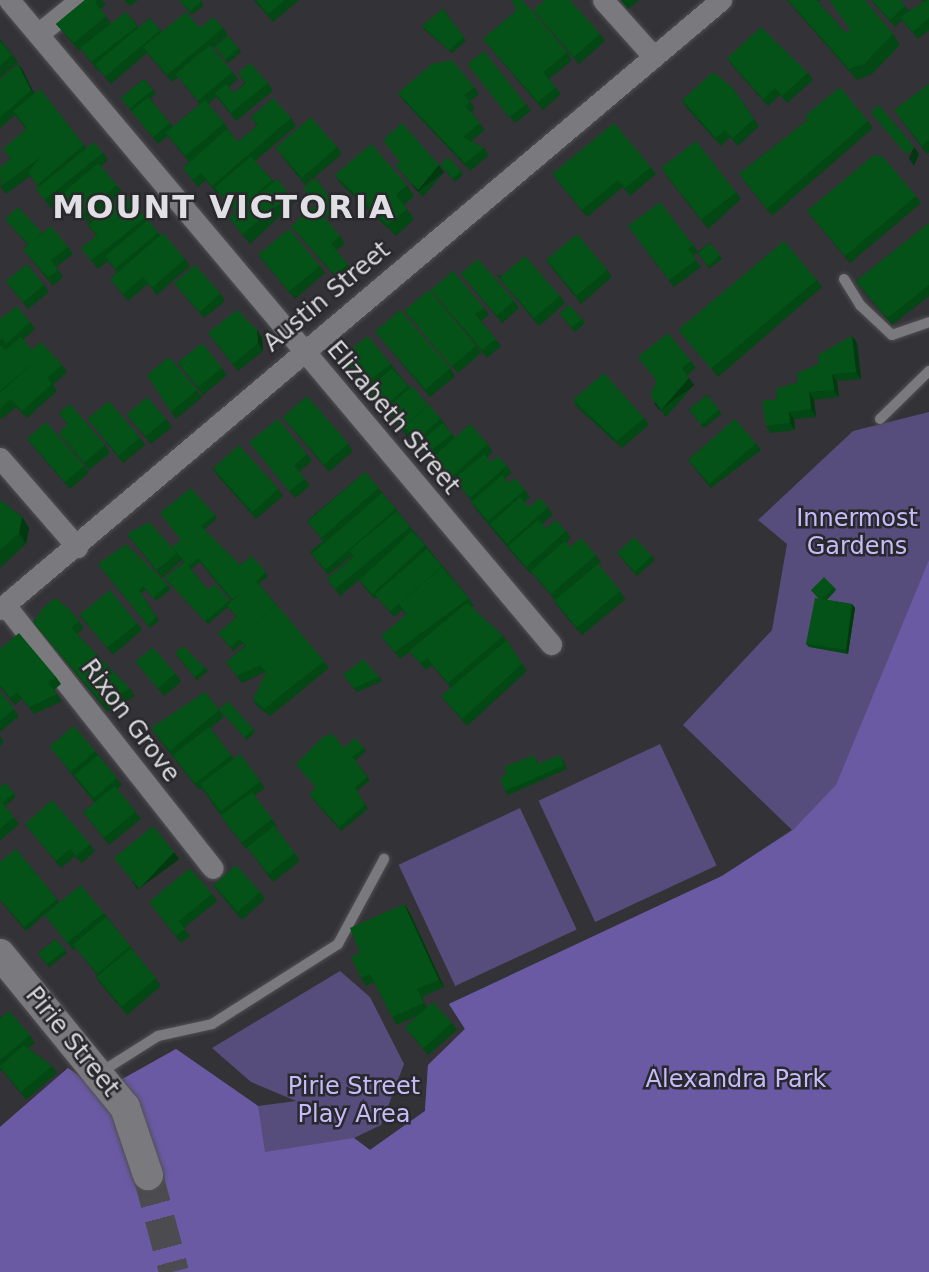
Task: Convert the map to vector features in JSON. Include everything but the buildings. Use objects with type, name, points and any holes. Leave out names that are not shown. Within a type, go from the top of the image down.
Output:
[{"type":"street","name":"Elizabeth Street","points":[[9,0],[551,644]]},
{"type":"street","points":[[38,34],[80,0]]},
{"type":"street","points":[[603,0],[654,57]]},
{"type":"street","name":"Austin Street","points":[[3,607],[77,547],[302,351],[721,0]]},
{"type":"street","points":[[0,458],[77,547]]},
{"type":"street","name":"Rixon Grove","points":[[3,607],[213,868]]},
{"type":"street","name":"Pirie Street","points":[[0,954],[101,1072],[129,1116],[148,1175]]},
{"type":"lane","points":[[844,279],[882,329],[901,334],[929,322]]},
{"type":"lane","points":[[880,419],[929,371]]},
{"type":"lane","points":[[101,1072],[158,1036],[212,1024],[338,944],[384,859]]},
{"type":"green space","name":"Alexandra Park","points":[[929,412],[929,1272],[0,1272],[0,1127],[68,1068],[101,1091],[176,1049],[258,1106],[296,1101],[251,1082],[212,1048],[340,971],[370,997],[404,1064],[381,1125],[354,1138],[370,1150],[425,1111],[428,1065],[465,1029],[449,1004],[722,876],[792,830],[683,725],[772,630],[787,544],[758,520],[853,431]]},
{"type":"green space","name":"Alexandra Park","points":[[929,560],[929,1272],[0,1272],[0,1127],[68,1068],[101,1091],[176,1049],[258,1106],[265,1152],[354,1138],[370,1150],[425,1111],[428,1065],[465,1029],[449,1004],[722,876],[793,830],[836,785]]},
{"type":"green space","points":[[660,744],[717,865],[595,922],[539,801]]},
{"type":"green space","points":[[520,808],[577,929],[455,986],[399,865]]},
{"type":"tunnel","points":[[148,1175],[174,1272]]},
{"type":"district","name":"MOUNT VICTORIA","points":[[224,207]]},
{"type":"park label","name":"Innermost Gardens","points":[[857,533]]},
{"type":"park label","name":"Pirie Street Play Area","points":[[354,1101]]}]
